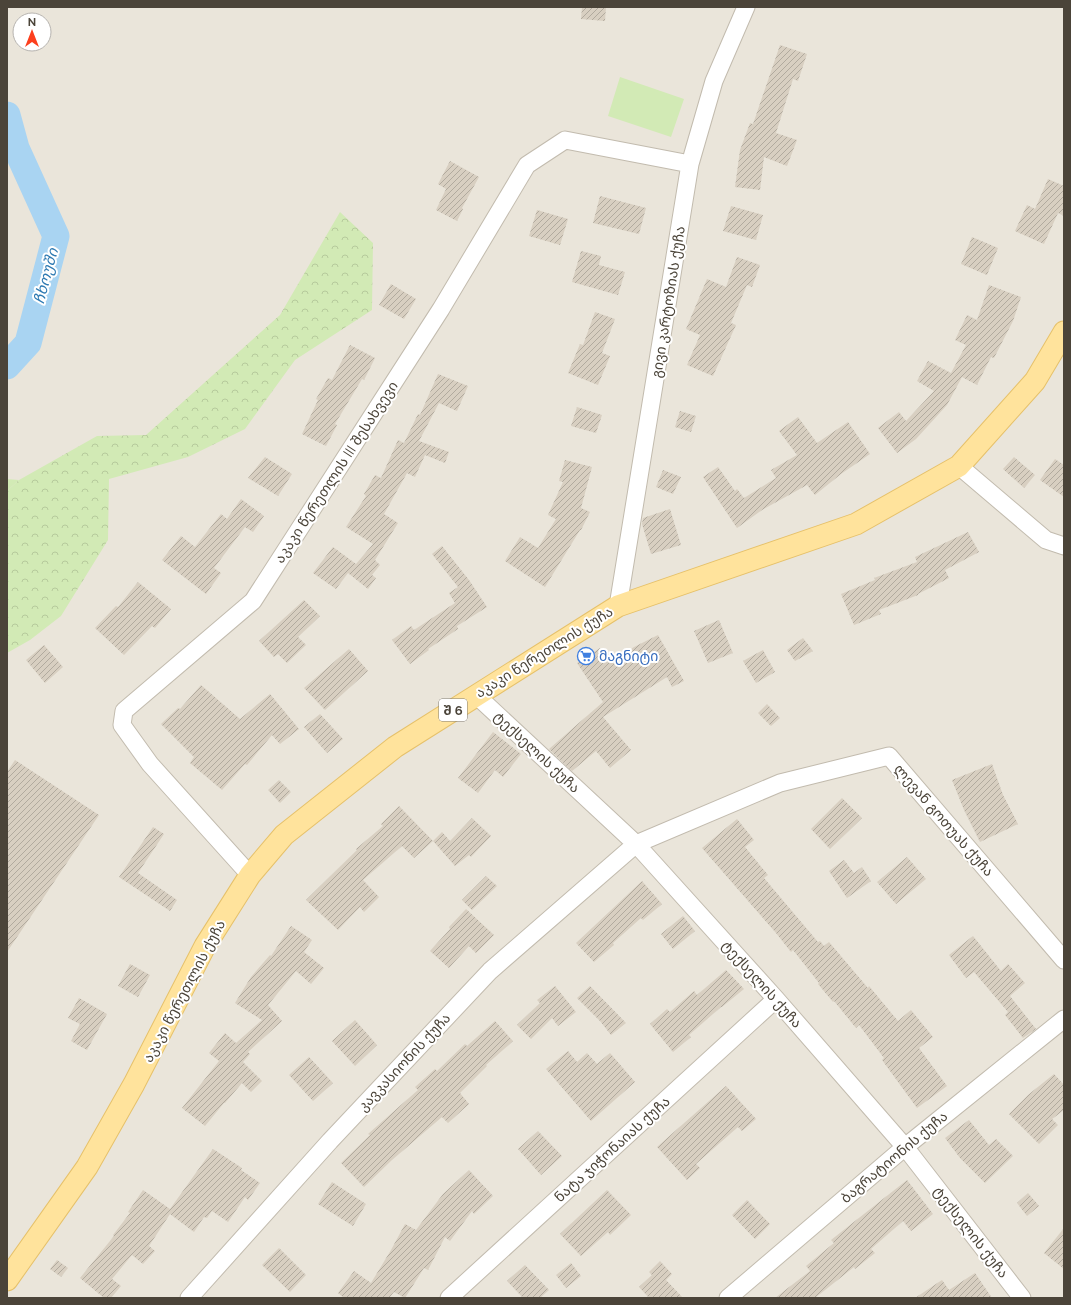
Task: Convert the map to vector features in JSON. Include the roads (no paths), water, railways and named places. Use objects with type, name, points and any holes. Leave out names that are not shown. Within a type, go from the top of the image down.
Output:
[{"type":"main road","name":"აკაკი წერეთლის ქუჩა","points":[[7,1280],[87,1167],[134,1084],[205,946],[250,875],[284,835],[395,747],[618,606],[856,524],[959,466],[1035,381],[1064,332]]},
{"type":"street","name":"გივი კარტოზიას ქუჩა","points":[[618,606],[690,164],[714,81],[746,7]]},
{"type":"street","name":"აკაკი წერეთლის III შესახვევი","points":[[250,875],[150,764],[122,725],[124,711],[253,601],[441,309],[527,164],[565,140],[690,164]]},
{"type":"street","points":[[959,466],[1046,540],[1064,546]]},
{"type":"street","name":"ტექსელის ქუჩა","points":[[476,695],[636,844],[776,999],[905,1147],[1022,1298]]},
{"type":"street","name":"ლევან გოთუას ქუჩა","points":[[636,844],[780,783],[889,756],[1064,960]]},
{"type":"street","name":"კავკასიონის ქუჩა","points":[[189,1298],[330,1141],[490,971],[636,844]]},
{"type":"street","name":"ნატა ჯიჭონაიას ქუჩა","points":[[448,1298],[776,999]]},
{"type":"street","name":"ბაგრატიონის ქუჩა","points":[[728,1298],[905,1147],[1064,1019]]},
{"type":"waterway","name":"ჩხოუში","points":[[7,115],[16,148],[56,236],[28,343],[7,366]]},
{"type":"place","name":"მაგნიტი","points":[[586,656]]}]
